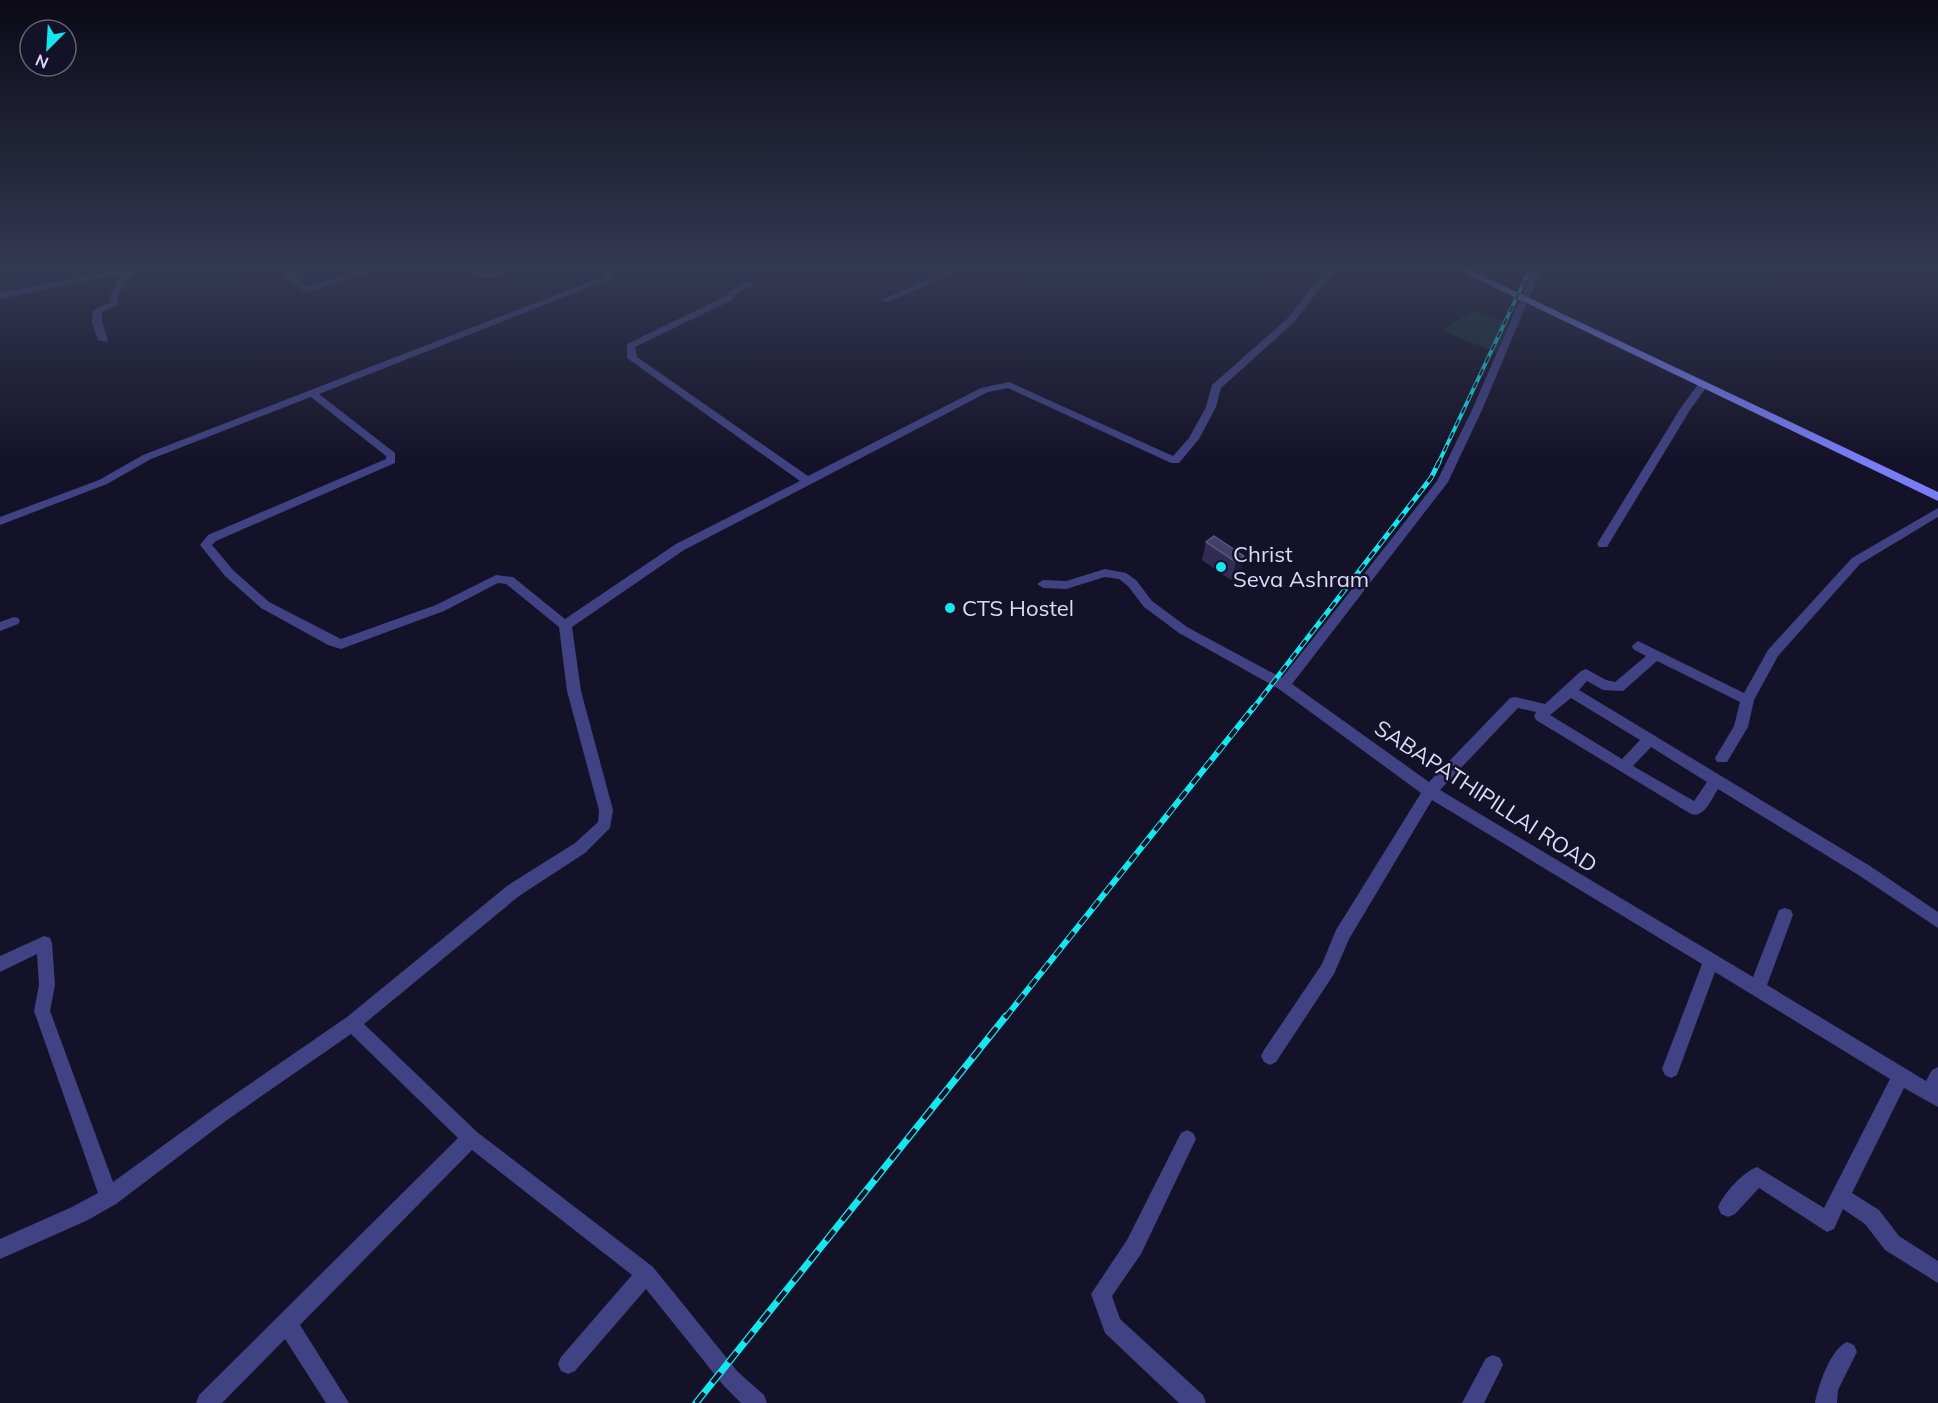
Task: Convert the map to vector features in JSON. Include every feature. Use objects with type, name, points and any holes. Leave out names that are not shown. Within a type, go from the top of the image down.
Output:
[{"type":"main road","points":[[1595,332],[1938,496]]},
{"type":"street","points":[[100,332],[103,340]]},
{"type":"street","points":[[0,521],[104,482],[147,457],[466,332]]},
{"type":"street","points":[[658,332],[630,346],[632,358],[806,480]]},
{"type":"street","points":[[565,625],[680,547],[984,390],[1009,385],[1175,461],[1194,439],[1211,407],[1216,387],[1277,332]]},
{"type":"street","points":[[1284,686],[1442,482],[1477,410],[1510,332]]},
{"type":"street","points":[[1603,544],[1685,410],[1703,385]]},
{"type":"street","points":[[0,1250],[79,1214],[109,1197],[221,1114],[353,1023],[513,891],[580,848],[604,824],[606,810],[574,692],[565,625],[509,580],[496,579],[440,608],[341,644],[333,642],[266,605],[228,573],[206,545],[212,538],[391,461],[390,455],[310,392]]},
{"type":"street","points":[[1722,758],[1741,727],[1747,700],[1773,652],[1856,561],[1938,512]]},
{"type":"street","name":"SABAPATHIPILLAI ROAD","points":[[1043,584],[1066,585],[1105,573],[1122,576],[1132,583],[1148,604],[1183,630],[1284,686],[1430,791],[1901,1075],[1935,1088]]},
{"type":"street","points":[[0,627],[14,621]]},
{"type":"street","points":[[1638,646],[1747,700]]},
{"type":"street","points":[[1655,655],[1618,687],[1603,685],[1586,674],[1541,717],[1696,810],[1716,780]]},
{"type":"street","points":[[1570,691],[1865,871],[1938,921]]},
{"type":"street","points":[[1270,1056],[1328,969],[1342,935],[1430,791],[1515,702],[1547,710]]},
{"type":"street","points":[[1623,767],[1650,739]]},
{"type":"street","points":[[1757,988],[1785,915]]},
{"type":"street","points":[[0,964],[44,943],[47,985],[42,1011],[109,1197]]},
{"type":"street","points":[[1671,1069],[1711,961]]},
{"type":"street","points":[[353,1023],[360,1033],[471,1138],[646,1274],[731,1379],[756,1403]]},
{"type":"street","points":[[1728,1208],[1757,1176],[1827,1222],[1901,1075]]},
{"type":"street","points":[[207,1403],[471,1138]]},
{"type":"street","points":[[1187,1139],[1134,1247],[1101,1294],[1112,1326],[1195,1403]]},
{"type":"street","points":[[1840,1196],[1872,1217],[1892,1243],[1938,1273]]},
{"type":"street","points":[[568,1364],[646,1274]]},
{"type":"street","points":[[286,1322],[338,1403]]},
{"type":"street","points":[[1826,1403],[1828,1389],[1847,1352]]},
{"type":"street","points":[[1473,1403],[1493,1365]]},
{"type":"green space","points":[[1446,332],[1505,332],[1496,352]]},
{"type":"building","points":[[1214,536],[1244,556],[1236,562],[1206,542]]},
{"type":"railway","points":[[1438,464],[1500,332]]},
{"type":"railway","points":[[1252,710],[1431,478],[1438,464]]},
{"type":"railway","points":[[1005,1018],[1253,708]]},
{"type":"railway","points":[[696,1403],[1006,1016]]},
{"type":"place","name":"Christ Seva Ashram","points":[[1221,567]]},
{"type":"place","name":"CTS Hostel","points":[[950,608]]}]
